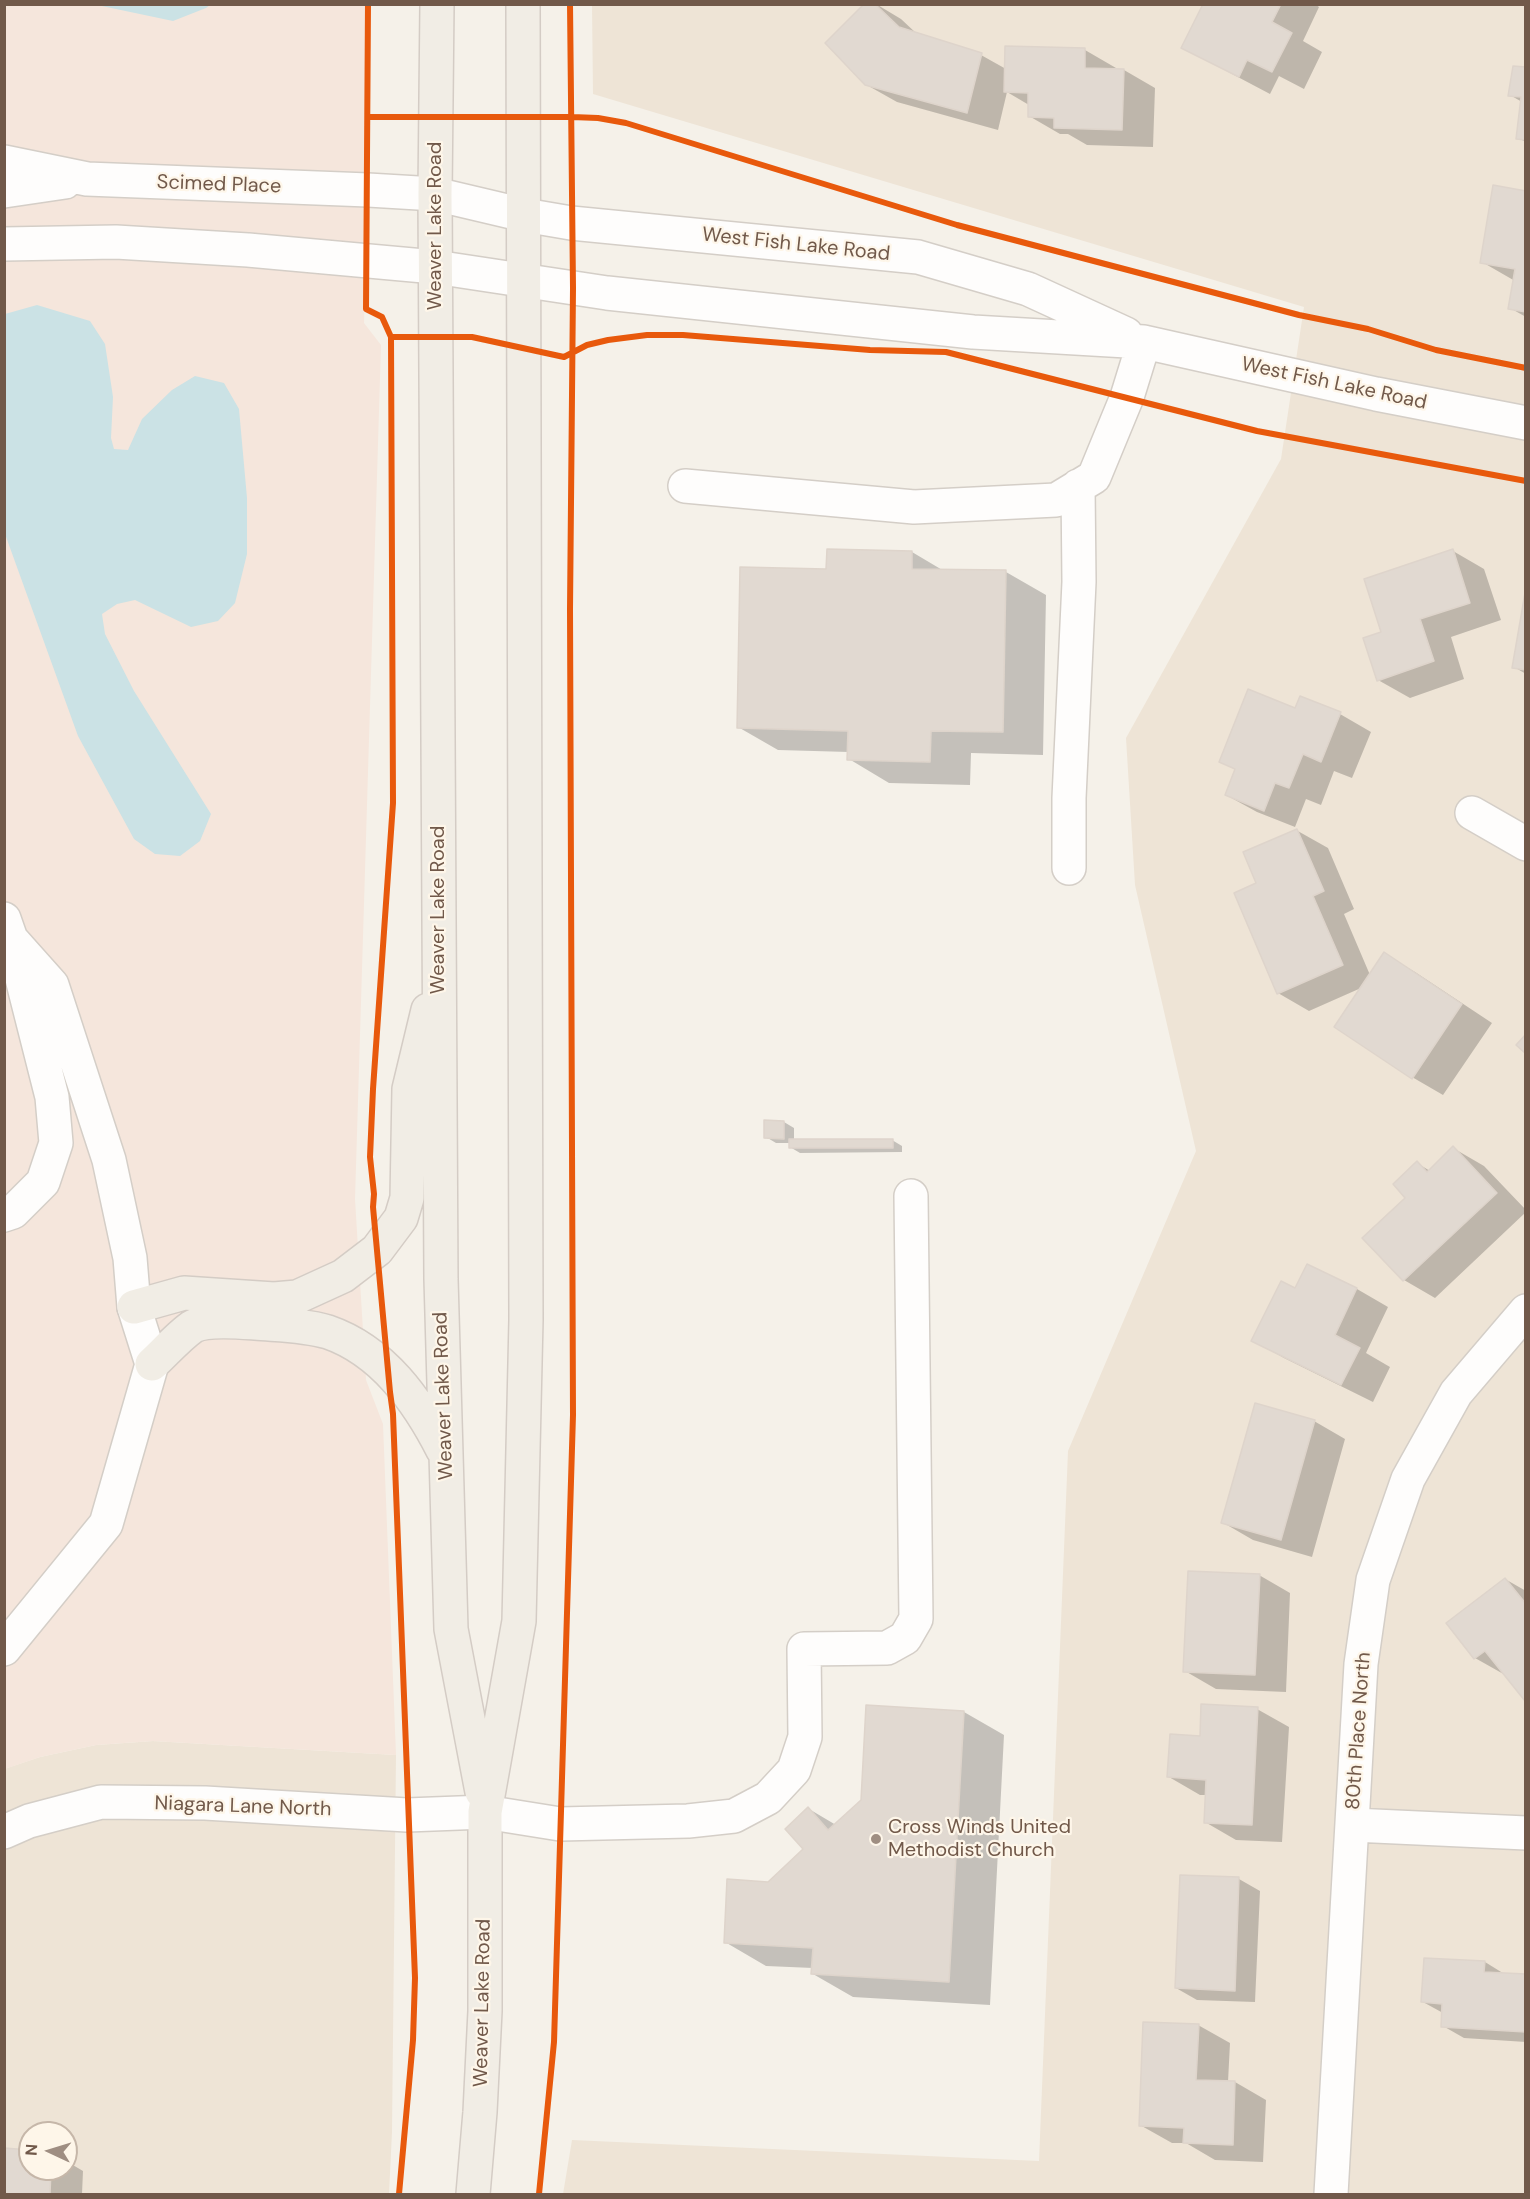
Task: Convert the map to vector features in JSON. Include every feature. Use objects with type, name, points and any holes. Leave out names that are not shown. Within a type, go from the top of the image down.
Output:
[{"type":"main road","name":"Weaver Lake Road","points":[[437,4],[435,267],[441,1279],[451,1629],[485,1812]]},
{"type":"main road","name":"Weaver Lake Road","points":[[474,2194],[485,2011],[485,1812],[519,1621],[521,1551],[527,1132],[523,4]]},
{"type":"main road","points":[[134,1307],[184,1293],[273,1299],[297,1297],[343,1276],[377,1250],[401,1218],[407,1198],[409,1089],[440,965]]},
{"type":"main road","points":[[152,1364],[194,1326],[229,1321],[300,1327],[327,1332],[352,1343],[373,1356],[413,1398],[446,1455]]},
{"type":"street","name":"Scimed Place","points":[[4,162],[87,178],[435,194]]},
{"type":"street","points":[[4,190],[87,178]]},
{"type":"street","name":"West Fish Lake Road","points":[[435,194],[524,215],[577,224],[918,257],[1028,289],[1144,342]]},
{"type":"street","points":[[4,244],[117,242],[435,267]]},
{"type":"street","name":"West Fish Lake Road","points":[[435,267],[607,293],[973,332],[1144,342],[1377,394],[1526,423]]},
{"type":"street","points":[[685,486],[914,507],[1056,500],[1094,477],[1127,397],[1144,342]]},
{"type":"street","points":[[1070,868],[1069,798],[1079,582],[1078,486]]},
{"type":"street","points":[[1472,813],[1526,844]]},
{"type":"street","points":[[4,1215],[12,1212],[43,1182],[56,1143],[52,1097],[8,929]]},
{"type":"street","points":[[4,1649],[106,1524],[152,1364],[134,1307],[130,1258],[108,1160],[52,985],[8,929]]},
{"type":"street","name":"Niagara Lane North","points":[[4,1832],[29,1821],[101,1802],[206,1803],[408,1815],[485,1812],[560,1824],[688,1821],[734,1816],[768,1798],[794,1770],[805,1737],[804,1649],[887,1648],[904,1638],[916,1618],[911,1196]]},
{"type":"street","name":"80th Place North","points":[[1331,2194],[1361,1664],[1373,1580],[1408,1479],[1456,1393],[1526,1311]]},
{"type":"street","points":[[1353,1825],[1526,1833]]},
{"type":"shaded area","points":[[4,5],[367,5],[368,190],[364,323],[381,345],[355,1199],[366,1380],[383,1424],[396,1755],[153,1741],[96,1745],[40,1757],[5,1769]]},
{"type":"shaded area","points":[[592,5],[1525,5],[1525,2194],[563,2194],[572,2140],[1039,2161],[1068,1451],[1196,1151],[1135,885],[1126,738],[1281,459],[1304,307],[593,94]]},
{"type":"shaded area","points":[[153,1741],[396,1755],[392,2132],[389,2194],[5,2194],[4,1769],[40,1757],[96,1745]]},
{"type":"water","points":[[97,5],[210,5],[173,21]]},
{"type":"water","points":[[37,305],[90,321],[105,344],[113,397],[111,438],[114,449],[128,450],[142,419],[172,390],[195,376],[224,383],[239,409],[247,498],[247,554],[235,603],[218,621],[191,627],[135,600],[117,604],[102,614],[105,634],[134,691],[211,814],[200,841],[180,856],[155,854],[134,839],[78,736],[5,534],[5,314]]},
{"type":"building","points":[[864,4],[875,4],[899,27],[982,53],[967,113],[865,85],[825,43]]},
{"type":"building","points":[[1203,4],[1281,4],[1272,22],[1292,33],[1272,72],[1247,60],[1239,77],[1181,48]]},
{"type":"building","points":[[1005,46],[1085,48],[1085,68],[1124,69],[1122,130],[1054,128],[1054,118],[1028,117],[1028,93],[1004,92]]},
{"type":"building","points":[[1513,66],[1526,67],[1526,140],[1516,139],[1521,97],[1508,96]]},
{"type":"building","points":[[1493,185],[1526,191],[1526,312],[1508,309],[1515,269],[1480,263]]},
{"type":"building","points":[[827,549],[912,551],[912,569],[1006,570],[1003,732],[931,731],[930,762],[847,760],[848,731],[737,728],[740,567],[826,569]]},
{"type":"building","points":[[1453,549],[1470,603],[1420,619],[1434,661],[1377,681],[1363,638],[1381,632],[1364,579]]},
{"type":"building","points":[[1526,593],[1526,670],[1512,668]]},
{"type":"building","points":[[1248,689],[1295,708],[1300,696],[1341,712],[1321,762],[1303,754],[1289,788],[1275,783],[1264,811],[1225,795],[1235,769],[1219,762]]},
{"type":"building","points":[[1297,829],[1324,891],[1313,896],[1343,965],[1277,994],[1234,893],[1256,883],[1243,852]]},
{"type":"building","points":[[1384,952],[1462,1004],[1412,1079],[1334,1027]]},
{"type":"building","points":[[1526,1034],[1526,1054],[1516,1045]]},
{"type":"building","points":[[764,1120],[784,1121],[784,1139],[764,1138]]},
{"type":"building","points":[[789,1139],[893,1139],[893,1148],[789,1148]]},
{"type":"building","points":[[1453,1146],[1497,1193],[1403,1281],[1362,1238],[1405,1198],[1393,1184],[1417,1161],[1427,1172]]},
{"type":"building","points":[[1307,1264],[1357,1288],[1335,1335],[1360,1348],[1341,1385],[1251,1341],[1281,1281],[1295,1288]]},
{"type":"building","points":[[1255,1403],[1315,1420],[1281,1540],[1221,1523]]},
{"type":"building","points":[[1188,1571],[1260,1574],[1255,1675],[1183,1672]]},
{"type":"building","points":[[1505,1578],[1526,1604],[1525,1701],[1485,1651],[1474,1659],[1446,1623]]},
{"type":"building","points":[[1201,1704],[1258,1707],[1252,1825],[1204,1823],[1206,1780],[1167,1777],[1170,1734],[1200,1736]]},
{"type":"building","name":"Cross Winds United Methodist Church","points":[[866,1705],[964,1711],[949,1982],[811,1974],[813,1948],[724,1943],[727,1879],[768,1882],[803,1849],[785,1829],[808,1807],[828,1830],[861,1800]]},
{"type":"building","points":[[1180,1875],[1239,1877],[1235,1991],[1175,1988]]},
{"type":"building","points":[[1424,1958],[1485,1961],[1484,1972],[1526,1974],[1526,2032],[1441,2027],[1442,2004],[1421,2002]]},
{"type":"building","points":[[1143,2022],[1199,2024],[1196,2080],[1235,2081],[1233,2145],[1183,2143],[1184,2128],[1139,2126]]},
{"type":"building","points":[[4,2148],[18,2149],[18,2181],[51,2181],[50,2194],[4,2194]]},
{"type":"cycle path","points":[[368,4],[366,309],[382,317],[391,337],[393,803],[370,1157],[393,1414],[415,1978],[413,2040],[399,2194]]},
{"type":"cycle path","points":[[539,2194],[554,2042],[573,1415],[570,609],[573,288],[570,4]]},
{"type":"cycle path","points":[[368,117],[572,117],[598,118],[626,123],[957,225],[1299,315],[1368,329],[1436,350],[1526,368]]},
{"type":"cycle path","points":[[391,337],[472,337],[564,357],[587,345],[647,335],[683,335],[870,350],[946,352],[1257,431],[1526,481]]},
{"type":"place","name":"Cross Winds United Methodist Church","points":[[876,1839]]}]
